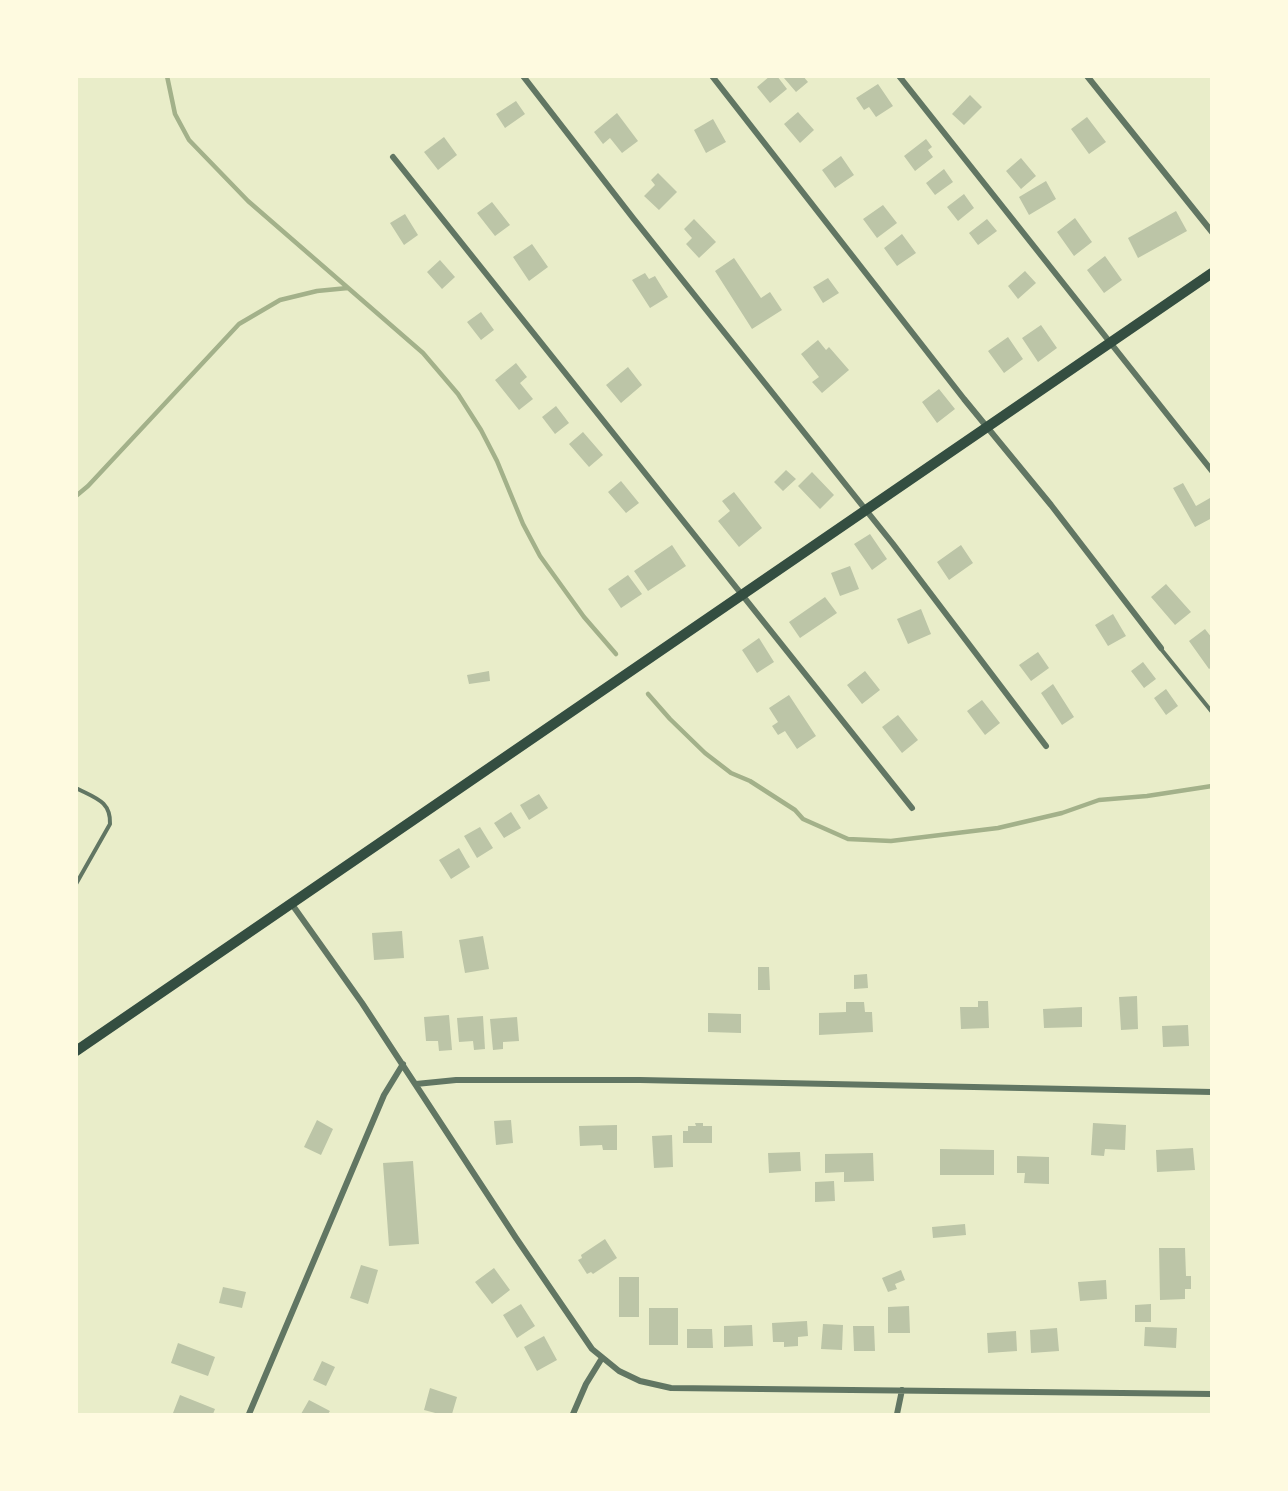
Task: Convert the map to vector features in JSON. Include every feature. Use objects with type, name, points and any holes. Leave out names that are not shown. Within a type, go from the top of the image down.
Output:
[{"type":"main road","points":[[76,1051],[742,594],[989,428],[1212,273]]},
{"type":"street","points":[[523,76],[866,510],[1046,746]]},
{"type":"street","points":[[712,76],[1161,648]]},
{"type":"street","points":[[899,76],[1212,471]]},
{"type":"street","points":[[1087,76],[1212,232]]},
{"type":"street","points":[[393,157],[912,808]]},
{"type":"street","points":[[291,903],[362,1003],[592,1350],[619,1371],[640,1381],[671,1388],[1212,1394]]},
{"type":"street","points":[[249,1414],[384,1095],[403,1064]]},
{"type":"street","points":[[416,1084],[456,1080],[640,1080],[1212,1092]]},
{"type":"street","points":[[573,1414],[586,1384],[602,1358]]},
{"type":"street","points":[[897,1414],[902,1390]]},
{"type":"lane","points":[[1161,648],[1212,712]]},
{"type":"lane","points":[[76,788],[106,804],[110,814],[110,824],[76,884]]},
{"type":"building","points":[[770,76],[777,76],[787,89],[770,103],[757,87]]},
{"type":"building","points":[[803,76],[808,82],[796,92],[784,78]]},
{"type":"building","points":[[878,84],[893,106],[876,117],[869,107],[864,110],[856,98]]},
{"type":"building","points":[[970,95],[982,107],[964,125],[952,114]]},
{"type":"building","points":[[516,101],[525,114],[505,128],[496,114]]},
{"type":"building","points":[[798,112],[814,130],[800,143],[784,124]]},
{"type":"building","points":[[617,113],[638,141],[622,153],[610,138],[603,144],[594,132]]},
{"type":"building","points":[[1087,117],[1106,142],[1089,154],[1071,129]]},
{"type":"building","points":[[713,119],[726,142],[706,153],[694,130]]},
{"type":"building","points":[[444,137],[457,155],[438,170],[424,152]]},
{"type":"building","points":[[926,139],[932,147],[928,150],[933,157],[915,171],[904,156]]},
{"type":"building","points":[[841,156],[854,175],[835,188],[822,170]]},
{"type":"building","points":[[1021,158],[1036,176],[1021,189],[1006,171]]},
{"type":"building","points":[[944,169],[953,182],[935,195],[926,183]]},
{"type":"building","points":[[658,173],[677,192],[659,210],[644,196],[655,185],[651,180]]},
{"type":"building","points":[[1046,181],[1056,199],[1029,215],[1019,197]]},
{"type":"building","points":[[964,194],[974,208],[958,221],[947,207]]},
{"type":"building","points":[[492,202],[510,225],[495,236],[477,213]]},
{"type":"building","points":[[883,205],[897,223],[877,238],[863,219]]},
{"type":"building","points":[[1176,211],[1187,231],[1138,258],[1128,238]]},
{"type":"building","points":[[405,214],[418,235],[404,245],[390,223]]},
{"type":"building","points":[[1075,218],[1092,242],[1074,256],[1057,232]]},
{"type":"building","points":[[694,219],[716,242],[699,258],[686,244],[692,238],[684,229]]},
{"type":"building","points":[[987,219],[997,231],[978,245],[969,233]]},
{"type":"building","points":[[902,234],[916,253],[897,266],[884,248]]},
{"type":"building","points":[[532,244],[548,267],[529,281],[513,257]]},
{"type":"building","points":[[1105,256],[1122,280],[1104,293],[1087,270]]},
{"type":"building","points":[[734,258],[761,298],[770,292],[782,310],[752,329],[715,271]]},
{"type":"building","points":[[440,260],[455,277],[442,289],[427,272]]},
{"type":"building","points":[[1025,271],[1036,283],[1018,299],[1008,286]]},
{"type":"building","points":[[645,273],[649,279],[655,276],[668,297],[650,308],[632,280]]},
{"type":"building","points":[[828,278],[839,293],[823,303],[813,287]]},
{"type":"building","points":[[481,312],[494,330],[481,340],[467,322]]},
{"type":"building","points":[[1041,325],[1057,348],[1038,362],[1022,338]]},
{"type":"building","points":[[1008,337],[1023,359],[1004,373],[988,351]]},
{"type":"building","points":[[818,340],[826,350],[829,347],[849,370],[822,393],[812,382],[819,377],[801,354]]},
{"type":"building","points":[[516,363],[527,377],[520,383],[533,399],[519,410],[495,380]]},
{"type":"building","points":[[628,367],[642,385],[621,403],[606,385]]},
{"type":"building","points":[[939,389],[955,409],[937,423],[922,402]]},
{"type":"building","points":[[556,406],[569,423],[555,434],[542,417]]},
{"type":"building","points":[[583,432],[603,455],[589,467],[569,444]]},
{"type":"building","points":[[786,470],[796,479],[783,491],[774,482]]},
{"type":"building","points":[[812,472],[834,495],[820,509],[798,486]]},
{"type":"building","points":[[621,481],[639,503],[626,513],[608,492]]},
{"type":"building","points":[[1183,483],[1196,506],[1210,498],[1212,500],[1212,518],[1195,527],[1173,488]]},
{"type":"building","points":[[734,492],[762,528],[739,547],[718,521],[730,511],[722,501]]},
{"type":"building","points":[[870,534],[887,559],[872,570],[854,544]]},
{"type":"building","points":[[672,545],[686,566],[648,591],[634,571]]},
{"type":"building","points":[[961,545],[973,563],[949,580],[937,562]]},
{"type":"building","points":[[850,566],[859,589],[840,596],[831,573]]},
{"type":"building","points":[[628,575],[642,594],[621,608],[608,589]]},
{"type":"building","points":[[1166,584],[1191,612],[1175,625],[1151,597]]},
{"type":"building","points":[[825,597],[837,613],[800,638],[789,622]]},
{"type":"building","points":[[921,609],[931,634],[908,644],[897,619]]},
{"type":"building","points":[[1113,614],[1126,636],[1108,646],[1095,625]]},
{"type":"building","points":[[1205,629],[1212,638],[1212,667],[1209,669],[1189,641]]},
{"type":"building","points":[[759,638],[774,662],[757,673],[742,650]]},
{"type":"building","points":[[1038,652],[1049,668],[1031,681],[1019,665]]},
{"type":"building","points":[[1143,662],[1156,679],[1144,688],[1131,671]]},
{"type":"building","points":[[489,671],[490,681],[469,684],[467,675]]},
{"type":"building","points":[[865,671],[880,690],[862,704],[847,685]]},
{"type":"building","points":[[1053,684],[1074,717],[1062,725],[1041,693]]},
{"type":"building","points":[[1166,689],[1178,706],[1166,715],[1154,698]]},
{"type":"building","points":[[789,695],[816,736],[797,749],[785,731],[778,735],[772,726],[778,722],[769,708]]},
{"type":"building","points":[[982,700],[1000,723],[985,735],[967,711]]},
{"type":"building","points":[[898,715],[918,740],[902,753],[882,727]]},
{"type":"building","points":[[539,794],[548,808],[529,820],[520,805]]},
{"type":"building","points":[[511,812],[521,828],[504,838],[494,823]]},
{"type":"building","points":[[480,827],[493,848],[477,858],[464,836]]},
{"type":"building","points":[[459,848],[470,867],[451,879],[439,860]]},
{"type":"building","points":[[402,931],[404,958],[374,960],[372,933]]},
{"type":"building","points":[[483,936],[489,969],[465,973],[459,940]]},
{"type":"building","points":[[758,967],[769,967],[770,990],[758,990]]},
{"type":"building","points":[[867,974],[868,988],[854,989],[854,975]]},
{"type":"building","points":[[1137,996],[1138,1029],[1121,1030],[1119,997]]},
{"type":"building","points":[[978,1001],[988,1001],[989,1028],[961,1029],[960,1007],[978,1007]]},
{"type":"building","points":[[846,1002],[864,1002],[865,1012],[872,1012],[873,1032],[819,1035],[819,1013],[846,1012]]},
{"type":"building","points":[[1082,1007],[1082,1027],[1044,1028],[1043,1009]]},
{"type":"building","points":[[708,1013],[741,1014],[741,1033],[708,1032]]},
{"type":"building","points":[[449,1015],[452,1050],[439,1051],[438,1041],[426,1041],[424,1017]]},
{"type":"building","points":[[483,1016],[485,1049],[474,1050],[473,1041],[459,1042],[457,1018]]},
{"type":"building","points":[[517,1017],[519,1041],[503,1042],[503,1049],[493,1050],[490,1019]]},
{"type":"building","points":[[1188,1025],[1189,1046],[1163,1047],[1162,1026]]},
{"type":"building","points":[[317,1120],[333,1129],[321,1155],[304,1147]]},
{"type":"building","points":[[511,1120],[513,1143],[496,1145],[494,1121]]},
{"type":"building","points":[[695,1123],[712,1126],[712,1143],[683,1143],[683,1131],[688,1131],[688,1126],[696,1126]]},
{"type":"building","points":[[1093,1123],[1126,1125],[1125,1150],[1105,1149],[1104,1156],[1091,1155]]},
{"type":"building","points":[[617,1125],[617,1150],[603,1150],[602,1145],[580,1146],[579,1126]]},
{"type":"building","points":[[672,1135],[673,1167],[654,1168],[652,1136]]},
{"type":"building","points":[[1193,1148],[1195,1170],[1157,1172],[1156,1150]]},
{"type":"building","points":[[940,1149],[994,1150],[994,1175],[940,1175]]},
{"type":"building","points":[[800,1152],[801,1171],[769,1173],[768,1153]]},
{"type":"building","points":[[873,1153],[874,1181],[844,1182],[844,1172],[825,1173],[825,1154]]},
{"type":"building","points":[[1017,1156],[1049,1157],[1049,1184],[1024,1183],[1025,1173],[1017,1173]]},
{"type":"building","points":[[413,1161],[419,1244],[389,1246],[383,1163]]},
{"type":"building","points":[[834,1181],[835,1201],[815,1202],[815,1182]]},
{"type":"building","points":[[965,1224],[966,1235],[933,1238],[932,1227]]},
{"type":"building","points":[[605,1239],[617,1258],[593,1274],[591,1272],[587,1274],[578,1260],[582,1258],[581,1255]]},
{"type":"building","points":[[1159,1248],[1185,1248],[1186,1276],[1191,1276],[1191,1289],[1185,1289],[1185,1299],[1160,1300]]},
{"type":"building","points":[[361,1265],[378,1270],[368,1304],[350,1298]]},
{"type":"building","points":[[494,1268],[510,1290],[492,1304],[475,1282]]},
{"type":"building","points":[[901,1270],[905,1280],[895,1284],[897,1289],[888,1292],[882,1278]]},
{"type":"building","points":[[619,1277],[639,1277],[639,1317],[619,1317]]},
{"type":"building","points":[[1106,1280],[1107,1299],[1080,1301],[1078,1282]]},
{"type":"building","points":[[223,1287],[246,1292],[242,1308],[219,1303]]},
{"type":"building","points":[[521,1304],[535,1326],[517,1338],[503,1315]]},
{"type":"building","points":[[1151,1304],[1151,1322],[1135,1322],[1135,1305]]},
{"type":"building","points":[[909,1306],[910,1333],[888,1333],[888,1307]]},
{"type":"building","points":[[649,1308],[678,1308],[678,1345],[649,1345]]},
{"type":"building","points":[[807,1321],[808,1336],[798,1337],[798,1346],[784,1347],[784,1342],[773,1342],[772,1323]]},
{"type":"building","points":[[823,1324],[843,1325],[842,1350],[821,1349]]},
{"type":"building","points":[[752,1325],[753,1346],[724,1347],[724,1326]]},
{"type":"building","points":[[853,1326],[874,1326],[875,1351],[854,1351]]},
{"type":"building","points":[[1145,1327],[1177,1328],[1176,1348],[1144,1346]]},
{"type":"building","points":[[1057,1328],[1059,1351],[1031,1353],[1030,1330]]},
{"type":"building","points":[[687,1329],[712,1329],[713,1348],[687,1348]]},
{"type":"building","points":[[1016,1331],[1017,1351],[988,1353],[987,1333]]},
{"type":"building","points":[[544,1336],[557,1360],[537,1371],[524,1347]]},
{"type":"building","points":[[178,1343],[215,1357],[208,1376],[171,1363]]},
{"type":"building","points":[[322,1361],[335,1367],[326,1386],[313,1380]]},
{"type":"building","points":[[430,1388],[457,1397],[452,1414],[439,1414],[424,1410]]},
{"type":"building","points":[[180,1395],[215,1409],[213,1414],[173,1413]]},
{"type":"building","points":[[309,1400],[330,1411],[328,1414],[301,1414]]},
{"type":"waterway","points":[[167,76],[175,114],[189,140],[248,201],[423,353],[458,394],[497,461],[523,524],[540,556],[584,617],[616,654]]},
{"type":"waterway","points":[[76,496],[88,486],[239,324],[280,300],[317,291],[348,288]]},
{"type":"waterway","points":[[648,694],[705,753],[731,773],[750,781],[795,810],[803,819],[848,839],[891,841],[998,828],[1062,813],[1099,800],[1147,796],[1212,786]]}]
